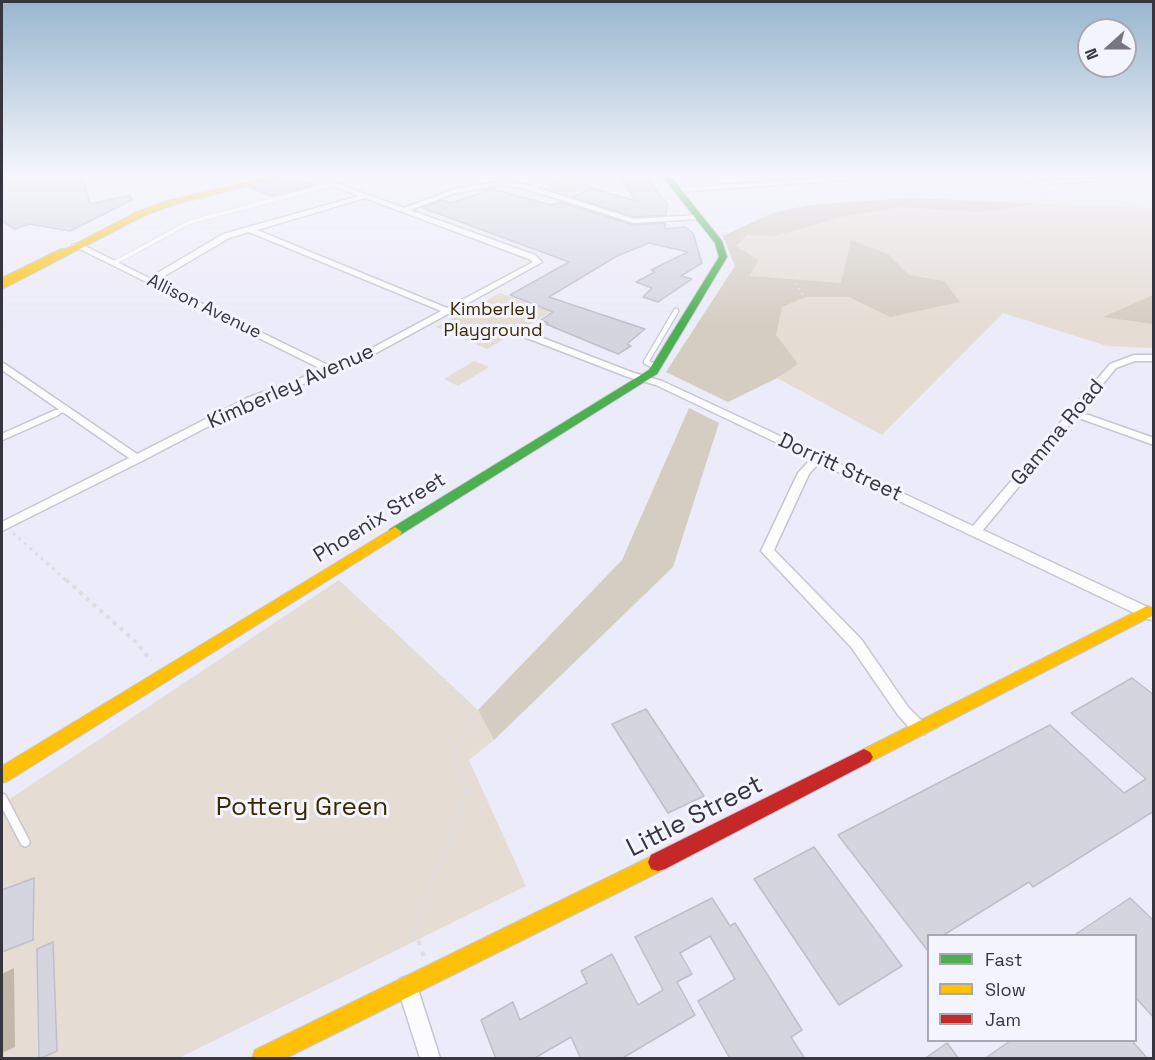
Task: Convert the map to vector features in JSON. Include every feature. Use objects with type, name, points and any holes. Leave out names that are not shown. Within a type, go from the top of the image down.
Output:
[{"type":"main road","points":[[2,274],[100,226]]},
{"type":"main road","points":[[2,281],[115,226]]},
{"type":"main road","name":"Phoenix Street","points":[[2,776],[644,378],[656,367],[721,264],[723,253],[719,243],[706,226]]},
{"type":"main road","points":[[2,286],[70,248]]},
{"type":"main road","name":"Little Street","points":[[263,1059],[407,986],[547,919],[1150,614]]},
{"type":"street","points":[[150,281],[226,236],[258,226]]},
{"type":"street","name":"Kimberley Avenue","points":[[3,526],[251,400],[351,363],[451,312],[538,262],[448,226]]},
{"type":"street","points":[[249,229],[451,312]]},
{"type":"street","name":"Allison Avenue","points":[[70,248],[114,263],[331,370]]},
{"type":"street","name":"Dorritt Street","points":[[522,333],[644,378],[1150,614]]},
{"type":"street","name":"Gamma Road","points":[[975,531],[1113,366],[1134,358],[1154,358]]},
{"type":"street","points":[[2,366],[138,459]]},
{"type":"street","points":[[1074,413],[1154,442]]},
{"type":"street","points":[[818,458],[804,473],[767,551],[856,643],[903,711],[920,729]]},
{"type":"street","points":[[407,986],[430,1059]]},
{"type":"lane","points":[[114,263],[182,226]]},
{"type":"lane","points":[[656,367],[646,362],[676,311]]},
{"type":"lane","points":[[2,437],[65,409]]},
{"type":"lane","points":[[2,798],[25,842]]},
{"type":"path","points":[[795,283],[807,301]]},
{"type":"path","points":[[451,312],[483,315],[506,321],[522,333]]},
{"type":"path","points":[[3,526],[136,642],[153,660],[147,663]]},
{"type":"path","points":[[326,576],[464,702],[472,718],[469,733],[453,753],[454,767],[467,792],[415,932],[431,975]]},
{"type":"green space","points":[[743,226],[1153,226],[1153,348],[1107,346],[1003,313],[882,435],[777,378],[728,402],[666,372],[735,266],[723,236]]},
{"type":"green space","name":"Kimberley Playground","points":[[500,293],[551,312],[487,349],[436,327]]},
{"type":"green space","points":[[474,361],[489,367],[458,386],[444,379]]},
{"type":"green space","name":"Pottery Green","points":[[339,580],[478,710],[494,740],[469,760],[526,886],[179,1058],[2,1058],[2,804]]},
{"type":"shaded area","points":[[743,226],[808,226],[774,236],[747,235],[736,246],[758,260],[750,276],[841,283],[851,240],[888,254],[909,275],[944,281],[960,302],[890,317],[849,297],[806,297],[782,307],[776,335],[798,364],[777,378],[728,402],[666,372],[735,266],[723,236]]},
{"type":"shaded area","points":[[1153,295],[1153,324],[1103,317]]},
{"type":"shaded area","points":[[689,408],[719,423],[673,567],[494,740],[478,710],[622,560]]},
{"type":"shaded area","points":[[14,968],[15,1047],[2,1053],[2,974]]},
{"type":"building","points":[[43,226],[79,226],[70,231]]},
{"type":"building","points":[[473,226],[665,226],[665,229],[685,227],[693,233],[702,263],[681,276],[692,279],[658,302],[643,297],[652,288],[636,282],[655,272],[651,270],[688,252],[649,243],[617,256],[549,297],[645,329],[627,344],[631,346],[618,354],[546,324],[548,323],[541,320],[553,312],[510,295],[569,262]]},
{"type":"building","points":[[1132,678],[1154,695],[1154,811],[1033,887],[1029,882],[945,934],[927,934],[927,950],[838,835],[1050,725],[1124,793],[1146,779],[1071,713]]},
{"type":"building","points":[[646,709],[704,796],[668,813],[612,724]]},
{"type":"building","points":[[814,847],[902,966],[839,1005],[754,879]]},
{"type":"building","points":[[34,878],[33,940],[2,952],[2,890]]},
{"type":"building","points":[[712,898],[730,926],[735,923],[802,1030],[791,1037],[805,1059],[730,1059],[698,1001],[735,979],[710,936],[680,953],[692,974],[677,982],[695,1015],[621,1059],[581,1059],[571,1037],[533,1059],[496,1059],[481,1020],[513,1002],[520,1020],[587,983],[581,971],[612,954],[638,1005],[663,990],[635,937]]},
{"type":"building","points":[[1130,898],[1154,921],[1154,1018],[1137,999],[1137,934],[1076,934]]},
{"type":"building","points":[[53,942],[57,1051],[39,1059],[37,949]]},
{"type":"building","points":[[1009,1042],[1133,1042],[1148,1059],[984,1059]]},
{"type":"building","points":[[947,1043],[959,1059],[924,1059]]},
{"type":"traffic: fast","points":[[395,532],[653,372],[723,257],[719,243],[706,226]]},
{"type":"traffic: slow","points":[[2,286],[116,226]]},
{"type":"traffic: slow","points":[[2,281],[64,251]]},
{"type":"traffic: slow","points":[[2,775],[395,532]]},
{"type":"traffic: slow","points":[[864,757],[1147,612]]},
{"type":"traffic: slow","points":[[263,1058],[658,862]]},
{"type":"traffic: jam","points":[[658,862],[864,757]]}]
